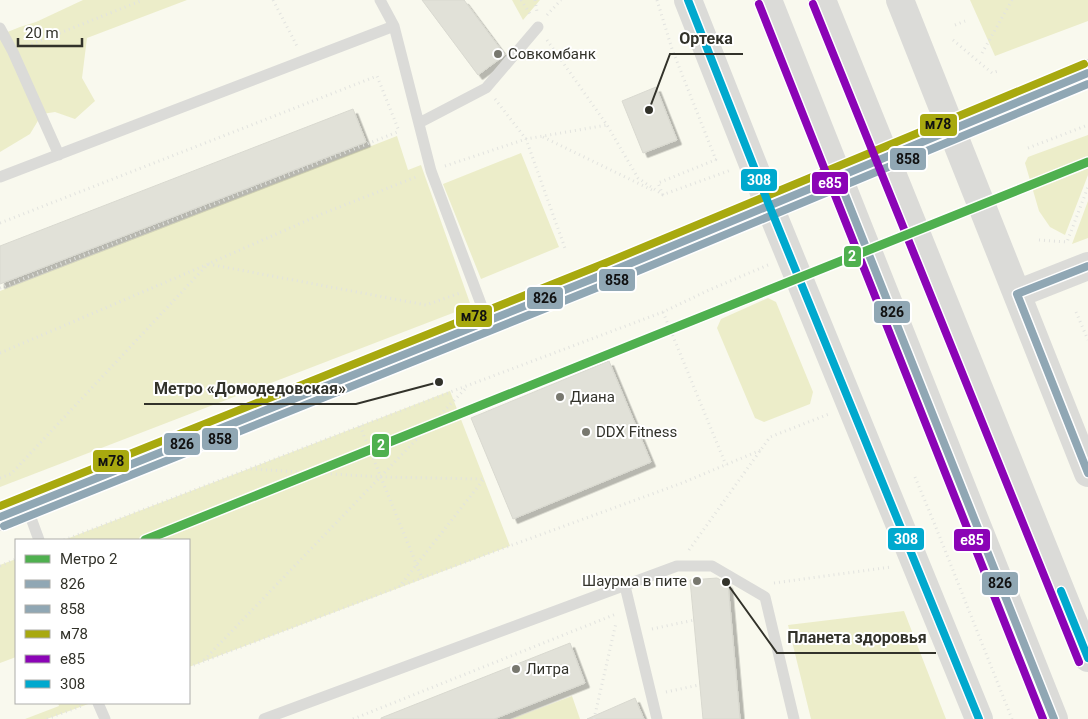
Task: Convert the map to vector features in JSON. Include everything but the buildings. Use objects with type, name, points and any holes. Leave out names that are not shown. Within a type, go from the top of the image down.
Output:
[{"type":"main road","points":[[688,0],[769,205],[979,719]]},
{"type":"main road","points":[[768,0],[1054,719]]},
{"type":"main road","points":[[822,0],[1088,658]]},
{"type":"main road","points":[[900,0],[1088,474]]},
{"type":"main road","points":[[0,516],[612,270],[1088,73]]},
{"type":"main road","points":[[1017,294],[1088,266]]},
{"type":"lane","points":[[380,0],[394,26],[431,170],[487,320]]},
{"type":"lane","points":[[0,178],[59,155],[110,130],[304,61],[394,26]]},
{"type":"lane","points":[[419,123],[486,88],[538,27]]},
{"type":"lane","points":[[0,28],[13,52],[59,155]]},
{"type":"lane","points":[[27,506],[39,539]]},
{"type":"lane","points":[[264,719],[678,566],[712,566],[765,597],[794,719]]},
{"type":"lane","points":[[625,586],[658,719]]},
{"type":"lane","points":[[98,704],[105,719]]},
{"type":"path","points":[[13,52],[143,0]]},
{"type":"path","points":[[273,0],[304,61]]},
{"type":"path","points":[[657,0],[672,49],[716,160]]},
{"type":"path","points":[[982,53],[1012,0]]},
{"type":"path","points":[[954,25],[965,21]]},
{"type":"path","points":[[538,27],[607,125],[638,178],[663,195]]},
{"type":"path","points":[[953,40],[992,73],[998,71]]},
{"type":"path","points":[[0,223],[376,76],[399,131]]},
{"type":"path","points":[[486,88],[526,139],[566,251]]},
{"type":"path","points":[[0,288],[419,123]]},
{"type":"path","points":[[0,353],[324,213],[431,170],[526,139],[607,125]]},
{"type":"path","points":[[1028,148],[1088,125]]},
{"type":"path","points":[[541,136],[663,195],[732,170]]},
{"type":"path","points":[[663,195],[658,183],[720,158]]},
{"type":"path","points":[[1039,240],[1067,242],[1088,187]]},
{"type":"path","points":[[208,264],[426,305],[475,288]]},
{"type":"path","points":[[0,478],[11,474],[208,264]]},
{"type":"path","points":[[67,539],[664,312],[709,290],[771,264]]},
{"type":"path","points":[[664,312],[726,465]]},
{"type":"path","points":[[1076,312],[1088,340]]},
{"type":"path","points":[[202,662],[469,386]]},
{"type":"path","points":[[678,566],[770,437],[829,414]]},
{"type":"path","points":[[360,426],[422,578]]},
{"type":"path","points":[[190,667],[422,578],[673,486],[760,450]]},
{"type":"path","points":[[248,469],[381,477],[484,479],[398,588]]},
{"type":"path","points":[[915,477],[1012,719]]},
{"type":"path","points":[[0,566],[15,559]]},
{"type":"path","points":[[765,597],[770,583],[894,566]]},
{"type":"path","points":[[354,719],[619,612],[594,719]]},
{"type":"path","points":[[636,633],[694,620]]},
{"type":"path","points":[[651,695],[700,686]]},
{"type":"path","points":[[47,719],[88,704]]},
{"type":"green space","points":[[83,0],[187,0],[87,38],[82,78],[95,101],[75,119],[55,112],[42,114],[30,134],[0,152],[0,35],[36,22]]},
{"type":"green space","points":[[512,0],[540,0],[523,20]]},
{"type":"green space","points":[[970,0],[1088,0],[1088,21],[995,56]]},
{"type":"green space","points":[[1088,135],[1088,175],[1065,235],[1050,227],[1039,211],[1025,163],[1028,157]]},
{"type":"green space","points":[[397,136],[408,170],[421,165],[471,306],[0,487],[0,291]]},
{"type":"green space","points":[[521,153],[559,247],[481,279],[443,184]]},
{"type":"green space","points":[[1088,201],[1088,238],[1072,244]]},
{"type":"green space","points":[[768,298],[776,302],[813,392],[810,404],[764,422],[755,418],[717,328],[721,319]]},
{"type":"green space","points":[[450,391],[510,546],[190,667],[190,539],[67,539]]},
{"type":"green space","points":[[15,559],[15,657],[0,663],[0,565]]},
{"type":"green space","points":[[904,611],[946,719],[811,719],[788,625]]},
{"type":"green space","points":[[572,696],[580,719],[512,719]]},
{"type":"green space","points":[[58,704],[88,704],[47,719],[25,719],[59,706]]},
{"type":"metro line","name":"2","points":[[147,539],[1088,162]]},
{"type":"transit line","name":"308","points":[[688,0],[769,205],[979,719]]},
{"type":"transit line","name":"е85","points":[[759,4],[1043,719]]},
{"type":"transit line","name":"е85","points":[[813,4],[1079,662]]},
{"type":"transit line","name":"м78","points":[[0,506],[608,262],[1084,64]]},
{"type":"transit line","name":"826","points":[[0,517],[612,271],[1088,73]]},
{"type":"transit line","name":"858","points":[[4,526],[616,280],[1088,84]]},
{"type":"transit line","name":"826","points":[[838,177],[1054,719]]},
{"type":"transit line","name":"826","points":[[1088,266],[1017,294],[1088,473]]},
{"type":"transit line","name":"308","points":[[1061,591],[1088,658]]},
{"type":"place","name":"Совкомбанк","points":[[498,54]]},
{"type":"place","name":"Ортека","points":[[649,110]]},
{"type":"place","name":"Метро «Домодедовская»","points":[[439,382]]},
{"type":"place","name":"Диана","points":[[560,397]]},
{"type":"place","name":"DDX Fitness","points":[[586,432]]},
{"type":"place","name":"Шаурма в пите","points":[[697,581]]},
{"type":"place","name":"Планета здоровья","points":[[726,582]]},
{"type":"place","name":"Литра","points":[[516,669]]}]
